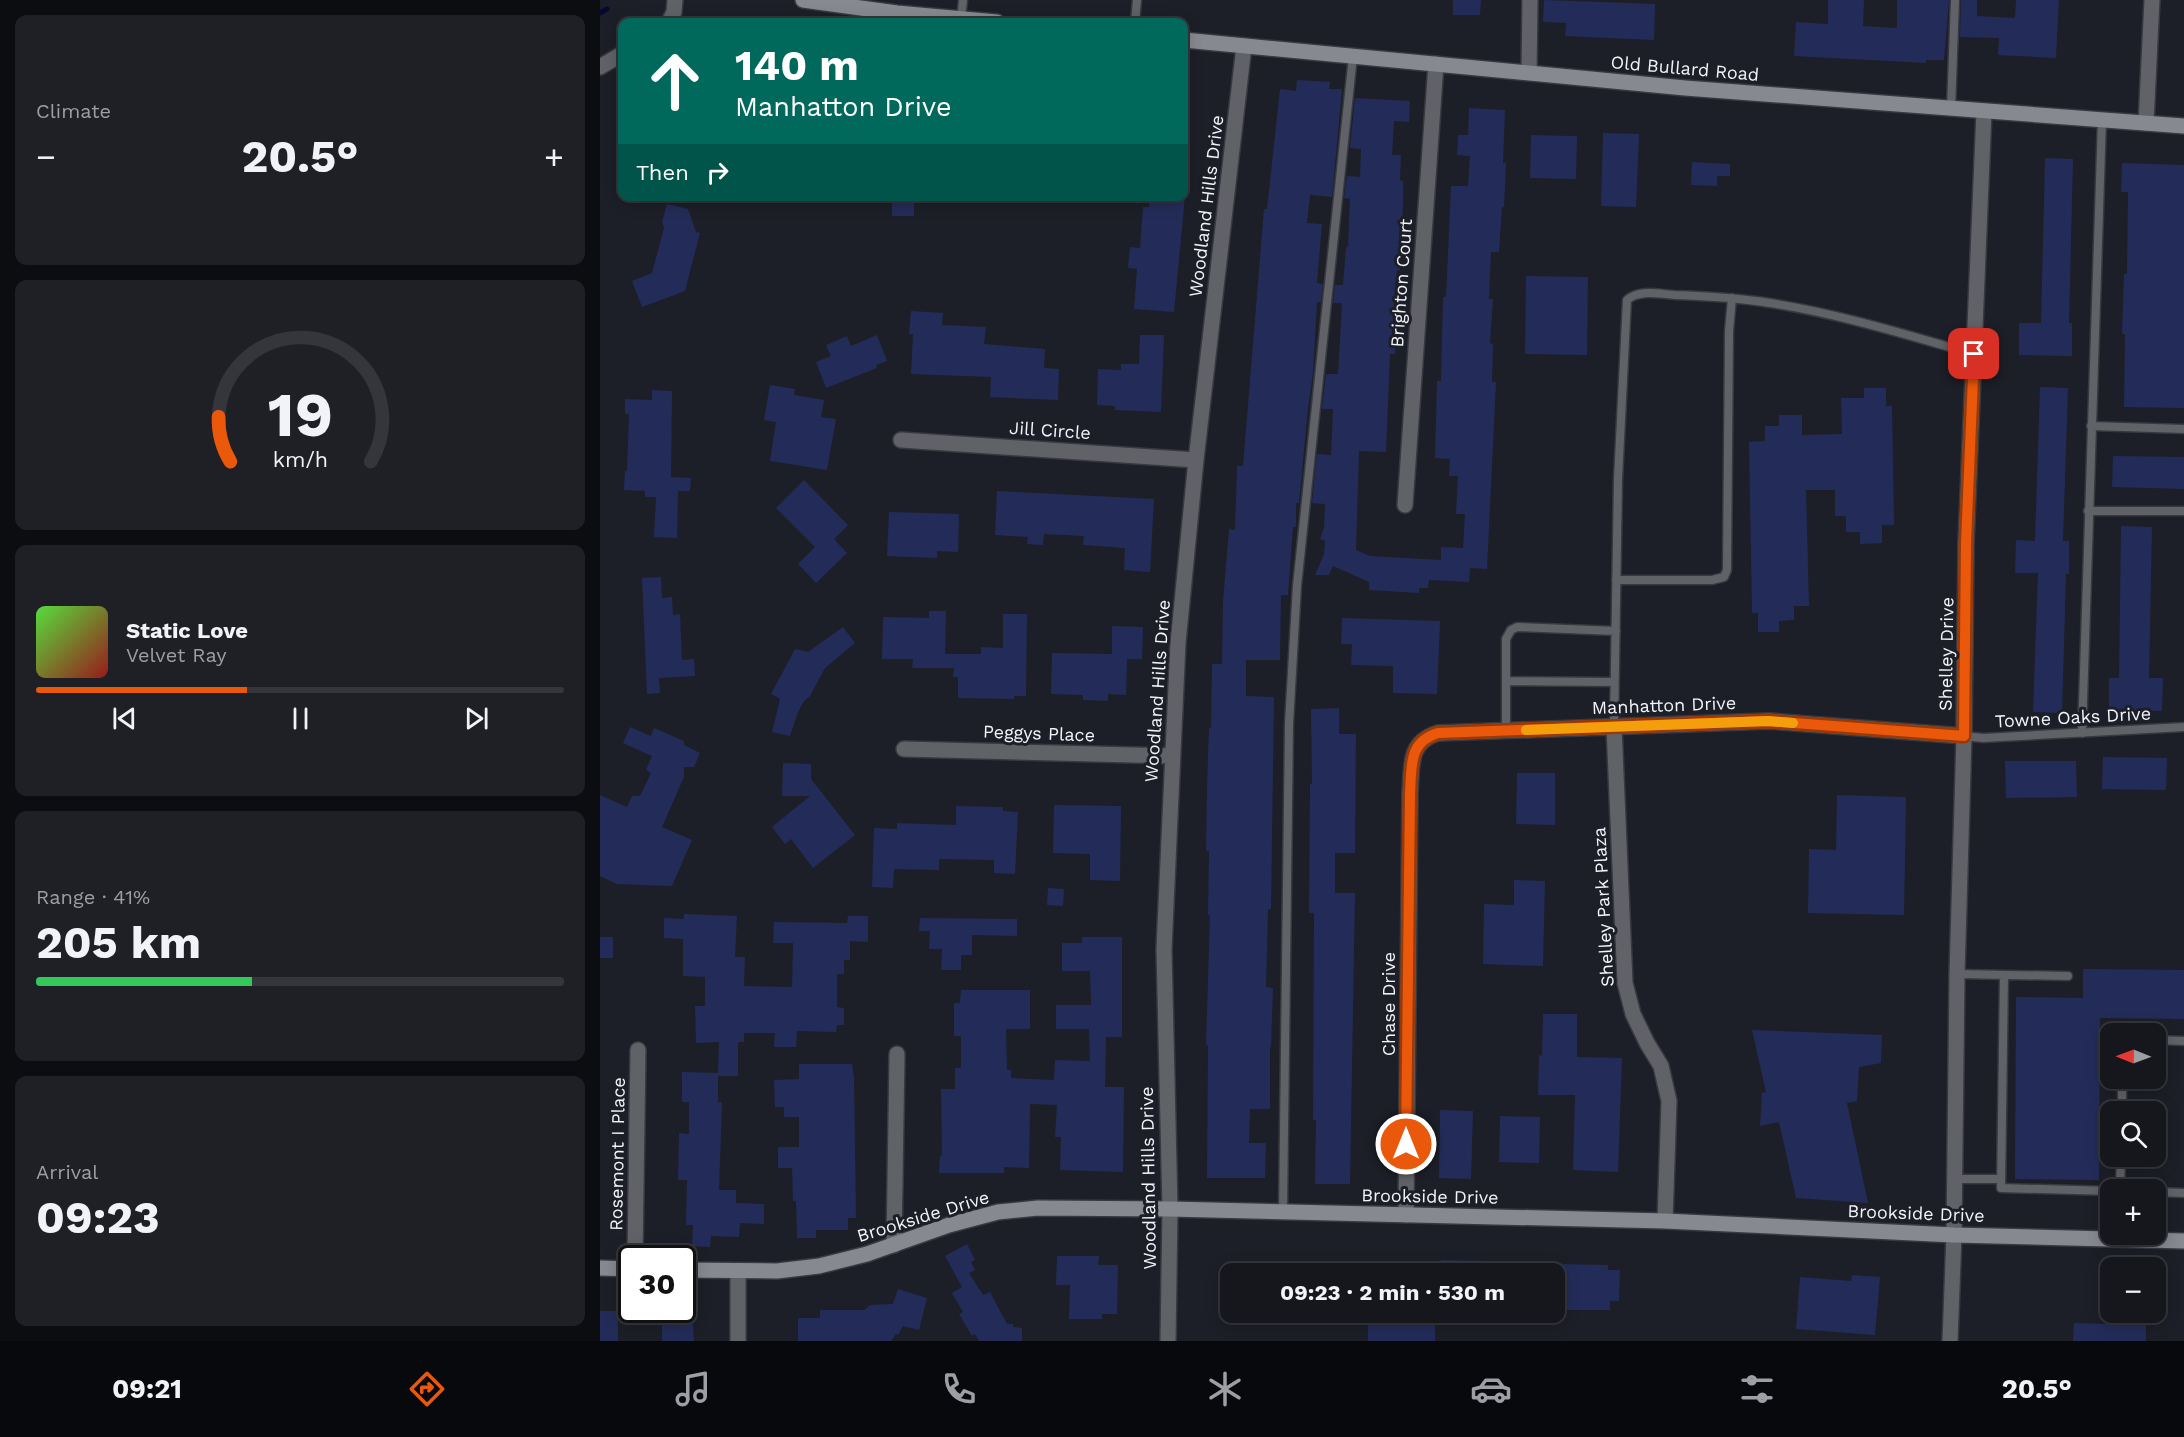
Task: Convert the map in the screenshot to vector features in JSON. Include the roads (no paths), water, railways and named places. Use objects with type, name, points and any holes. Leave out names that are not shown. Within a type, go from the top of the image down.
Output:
[{"type":"street","points":[[671,18],[675,0]]},
{"type":"street","points":[[803,0],[953,18]]},
{"type":"street","points":[[1528,73],[1530,0]]},
{"type":"street","points":[[2146,123],[2152,0]]},
{"type":"street","name":"Old Bullard Road","points":[[1188,40],[1685,88],[2184,126]]},
{"type":"street","name":"Woodland Hills Drive","points":[[1168,1341],[1170,1209],[1164,949],[1178,644],[1196,460],[1244,46]]},
{"type":"street","points":[[600,67],[618,56]]},
{"type":"street","name":"Brighton Court","points":[[1405,505],[1436,64]]},
{"type":"street","name":"Shelley Drive","points":[[1950,1341],[1954,1235],[1966,543],[1984,111]]},
{"type":"street","name":"Jill Circle","points":[[901,440],[1196,460]]},
{"type":"street","name":"Manhatton Drive","points":[[1410,793],[1413,758],[1417,746],[1426,737],[1438,733],[1768,721],[1964,736]]},
{"type":"street","name":"Shelley Park Plaza","points":[[1614,727],[1625,983],[1633,1014],[1661,1066],[1668,1101],[1665,1221]]},
{"type":"street","name":"Peggys Place","points":[[904,749],[1172,756]]},
{"type":"street","name":"Chase Drive","points":[[1406,1215],[1410,793]]},
{"type":"street","name":"Rosemont I Place","points":[[635,1245],[638,1050]]},
{"type":"street","points":[[894,1245],[897,1054]]},
{"type":"street","name":"Brookside Drive","points":[[696,1270],[777,1271],[819,1266],[867,1254],[949,1225],[998,1212],[1038,1208],[1665,1221],[1954,1235],[2100,1237]]},
{"type":"street","name":"Brookside Drive","points":[[2166,1240],[2184,1241]]},
{"type":"street","points":[[600,1268],[618,1269]]},
{"type":"street","points":[[738,1272],[738,1341]]},
{"type":"lane","points":[[961,18],[963,0]]},
{"type":"lane","points":[[1135,18],[1137,0]]},
{"type":"lane","points":[[1951,109],[1955,0]]},
{"type":"lane","points":[[1283,1212],[1289,723],[1297,586],[1353,56]]},
{"type":"lane","points":[[2082,734],[2102,119]]},
{"type":"lane","points":[[1614,727],[1618,479],[1627,300],[1638,293],[1769,302],[1820,312],[1974,354]]},
{"type":"lane","points":[[1616,580],[1712,580],[1724,577],[1727,570],[1729,331],[1732,298]]},
{"type":"lane","points":[[2091,426],[2184,429]]},
{"type":"lane","points":[[2088,511],[2184,511]]},
{"type":"lane","points":[[1506,731],[1506,639],[1511,630],[1517,627],[1616,631]]},
{"type":"lane","points":[[1506,681],[1614,682]]},
{"type":"lane","name":"Towne Oaks Drive","points":[[1964,736],[1983,738],[2082,734],[2184,727]]},
{"type":"lane","points":[[1957,975],[2068,976]]},
{"type":"lane","points":[[2004,975],[2001,1188],[2100,1191]]},
{"type":"lane","points":[[2166,1040],[2184,1041]]},
{"type":"lane","points":[[1955,1179],[2001,1179]]},
{"type":"lane","points":[[2166,1192],[2184,1193]]},
{"type":"waterway","points":[[600,13],[607,9]]}]
